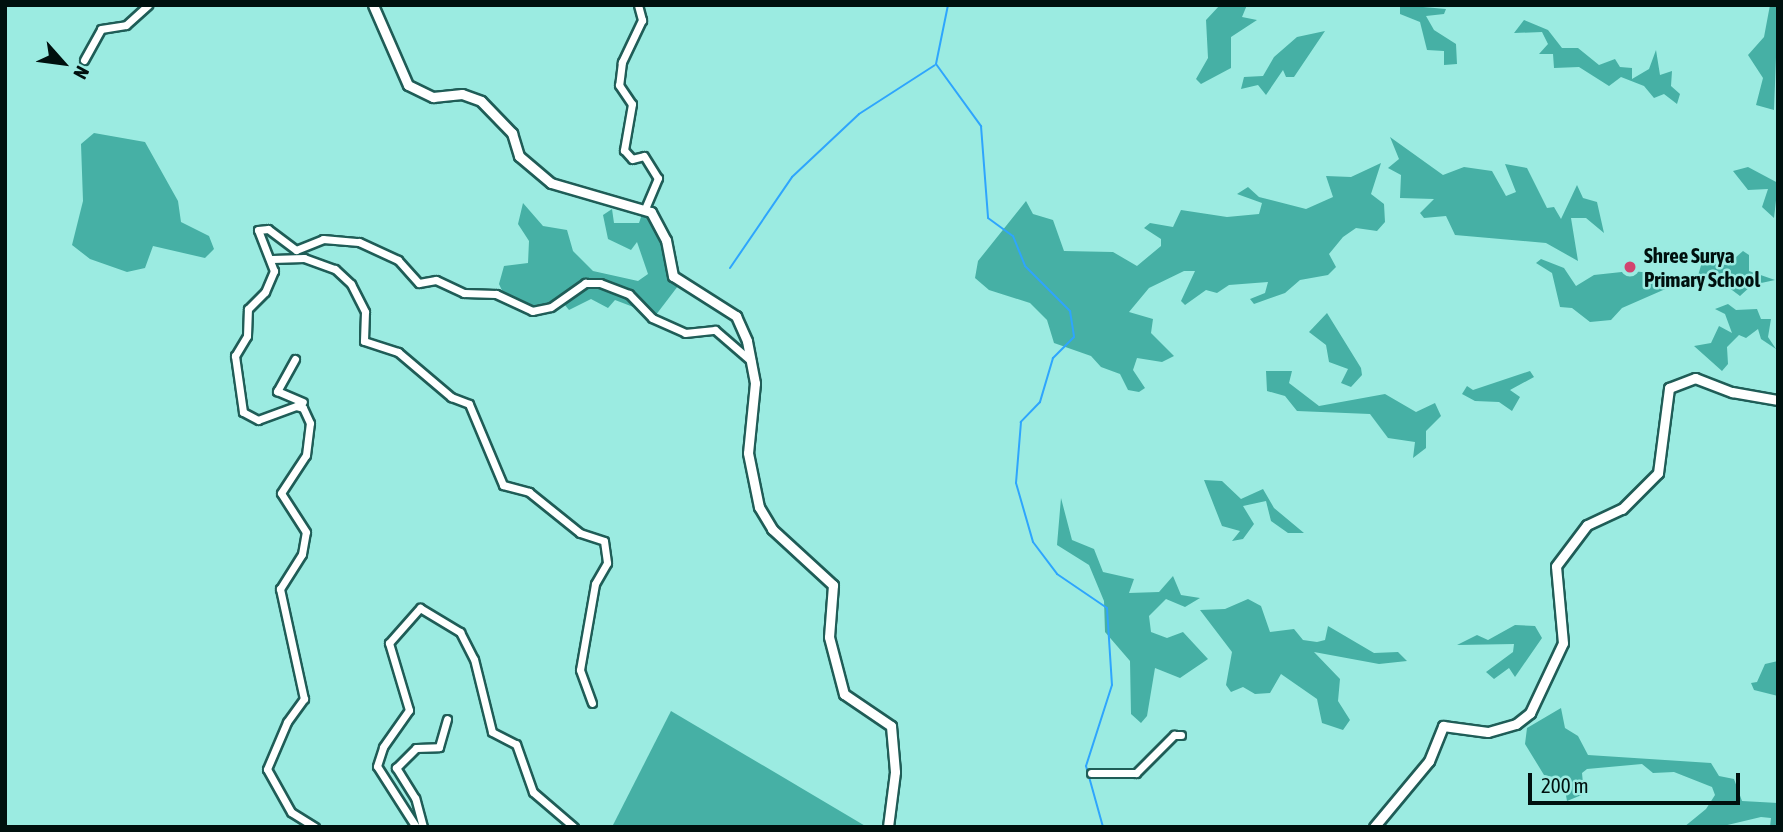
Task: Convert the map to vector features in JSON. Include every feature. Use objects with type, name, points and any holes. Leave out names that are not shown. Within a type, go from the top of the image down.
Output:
[{"type":"main road","points":[[373,5],[408,85],[433,97],[462,94],[481,102],[512,133],[519,156],[551,183],[645,209],[666,240],[673,276],[729,309],[751,361],[756,409],[748,453],[759,507],[811,570],[833,585],[829,637],[844,694],[891,726],[895,761],[888,827]]},
{"type":"main road","points":[[1374,827],[1430,761],[1437,730],[1450,725],[1503,730],[1530,713],[1563,643],[1556,566],[1587,525],[1622,509],[1658,473],[1669,388],[1695,378],[1732,392],[1778,400]]},
{"type":"street","points":[[84,60],[101,29],[126,25],[148,5]]},
{"type":"street","points":[[638,5],[642,20],[622,62],[619,85],[632,104],[624,150],[632,159],[644,156],[658,178],[645,209]]},
{"type":"street","points":[[315,827],[291,812],[267,764],[304,699],[281,589],[302,554],[306,532],[281,493],[306,454],[310,423],[303,408],[296,406],[258,420],[246,416],[233,370],[247,336],[248,309],[271,280],[272,259],[259,241],[263,227],[296,250],[323,239],[359,242],[398,260],[419,283],[436,280],[464,293],[496,294],[532,311],[551,307],[584,284],[600,283],[629,294],[658,322],[685,333],[715,330],[751,361]]},
{"type":"street","points":[[272,259],[304,258],[335,270],[351,284],[365,312],[364,341],[398,352],[451,397],[469,404],[503,485],[529,492],[580,533],[604,541],[607,564],[595,584],[580,670],[592,703]]},
{"type":"street","points":[[295,359],[277,391],[303,402]]},
{"type":"street","points":[[416,827],[377,766],[383,747],[409,710],[389,643],[420,608],[460,632],[474,659],[492,732],[516,744],[533,792],[574,827]]},
{"type":"street","points":[[423,827],[415,798],[396,768],[416,748],[439,747],[447,719]]},
{"type":"street","points":[[1091,773],[1136,773],[1181,736]]},
{"type":"green space","points":[[1220,5],[1247,5],[1242,17],[1257,20],[1231,37],[1231,68],[1201,84],[1196,79],[1208,58],[1206,20]]},
{"type":"green space","points":[[1400,5],[1446,9],[1444,14],[1426,16],[1434,30],[1456,44],[1457,64],[1444,65],[1444,51],[1427,50],[1420,22],[1400,14]]},
{"type":"green space","points":[[1770,5],[1778,5],[1774,110],[1756,105],[1763,78],[1748,55],[1764,37]]},
{"type":"green space","points":[[1524,20],[1548,30],[1562,48],[1578,48],[1599,65],[1615,59],[1620,67],[1632,68],[1632,79],[1649,69],[1656,50],[1660,75],[1672,71],[1671,86],[1680,94],[1677,104],[1664,94],[1654,98],[1644,86],[1621,77],[1609,86],[1579,67],[1554,68],[1553,54],[1539,54],[1548,44],[1542,32],[1514,33]]},
{"type":"green space","points":[[1325,31],[1294,77],[1286,77],[1283,70],[1266,95],[1258,85],[1241,89],[1244,77],[1263,76],[1274,57],[1297,37]]},
{"type":"green space","points":[[94,133],[145,142],[178,201],[181,222],[209,236],[214,249],[205,258],[153,246],[145,268],[127,272],[90,259],[72,245],[83,201],[81,144]]},
{"type":"green space","points":[[1390,137],[1443,175],[1464,167],[1492,171],[1506,196],[1516,192],[1505,164],[1527,168],[1547,208],[1554,207],[1561,219],[1577,185],[1583,198],[1597,202],[1604,233],[1586,218],[1571,218],[1578,261],[1546,243],[1455,235],[1446,216],[1424,218],[1420,213],[1434,199],[1400,198],[1401,175],[1388,168],[1399,159]]},
{"type":"green space","points":[[1381,163],[1371,194],[1384,204],[1385,222],[1377,231],[1356,228],[1343,237],[1329,254],[1336,267],[1328,275],[1300,280],[1285,293],[1254,304],[1250,299],[1265,293],[1268,282],[1229,285],[1217,293],[1206,290],[1185,305],[1181,301],[1195,271],[1184,271],[1149,288],[1129,312],[1153,319],[1151,333],[1174,356],[1162,362],[1137,358],[1133,370],[1145,388],[1139,392],[1128,390],[1120,374],[1101,367],[1091,356],[1054,343],[1047,320],[1030,303],[989,290],[975,278],[978,261],[1026,201],[1033,214],[1053,220],[1064,251],[1113,252],[1137,266],[1161,246],[1161,239],[1144,228],[1150,223],[1173,227],[1181,210],[1227,217],[1259,214],[1262,203],[1237,194],[1248,187],[1259,197],[1306,209],[1333,197],[1326,176],[1351,177]]},
{"type":"green space","points":[[1748,167],[1778,183],[1774,218],[1762,207],[1768,189],[1748,190],[1733,171]]},
{"type":"green space","points":[[523,203],[543,226],[567,230],[573,251],[593,271],[638,281],[648,274],[637,242],[631,250],[608,239],[603,215],[612,209],[614,223],[639,223],[642,214],[653,221],[665,247],[667,270],[678,286],[649,324],[636,308],[615,300],[608,308],[591,299],[569,310],[560,299],[533,308],[505,297],[499,284],[504,266],[528,263],[529,241],[518,224]]},
{"type":"green space","points":[[1743,251],[1749,255],[1749,271],[1775,280],[1752,285],[1740,296],[1728,287],[1726,272],[1697,279],[1702,262],[1727,265]]},
{"type":"green space","points":[[1541,259],[1564,268],[1576,286],[1594,275],[1631,271],[1653,273],[1670,287],[1622,308],[1611,320],[1590,322],[1572,308],[1560,307],[1552,273],[1536,263]]},
{"type":"green space","points":[[1728,304],[1736,310],[1757,309],[1761,319],[1771,319],[1768,337],[1776,349],[1761,339],[1758,329],[1746,338],[1739,335],[1727,347],[1728,364],[1722,371],[1694,346],[1711,343],[1719,326],[1732,333],[1725,314],[1715,309]]},
{"type":"green space","points":[[1327,313],[1361,368],[1362,375],[1351,387],[1341,383],[1348,369],[1329,362],[1326,345],[1309,332]]},
{"type":"green space","points":[[1266,371],[1292,371],[1289,383],[1319,406],[1385,394],[1416,412],[1435,403],[1441,416],[1426,431],[1426,448],[1413,458],[1415,442],[1388,438],[1370,414],[1297,411],[1285,396],[1267,391]]},
{"type":"green space","points":[[1530,371],[1534,377],[1510,390],[1520,397],[1512,411],[1499,402],[1475,401],[1462,394],[1467,386],[1473,390]]},
{"type":"green space","points":[[1204,480],[1222,481],[1241,499],[1263,489],[1274,508],[1304,533],[1288,533],[1271,521],[1266,501],[1243,506],[1254,524],[1243,539],[1232,541],[1240,531],[1222,526]]},
{"type":"green space","points":[[1061,498],[1072,540],[1094,549],[1103,572],[1134,579],[1129,593],[1159,592],[1173,576],[1181,595],[1200,598],[1185,607],[1166,599],[1149,616],[1151,632],[1167,638],[1183,632],[1208,659],[1180,678],[1155,668],[1147,716],[1141,723],[1131,714],[1130,661],[1105,632],[1104,601],[1089,565],[1057,545]]},
{"type":"green space","points":[[1248,599],[1261,606],[1270,632],[1294,629],[1303,640],[1317,642],[1325,640],[1328,626],[1374,653],[1398,652],[1407,661],[1379,664],[1314,652],[1340,679],[1338,701],[1350,720],[1343,730],[1322,723],[1317,699],[1281,674],[1270,693],[1255,694],[1243,687],[1231,692],[1226,685],[1232,652],[1200,610],[1225,609]]},
{"type":"green space","points":[[1515,625],[1535,626],[1542,638],[1515,677],[1509,668],[1494,679],[1486,672],[1513,652],[1514,644],[1457,645],[1477,635],[1488,640]]},
{"type":"green space","points":[[1778,661],[1778,696],[1754,690],[1751,683],[1757,682],[1765,664]]},
{"type":"green space","points":[[1561,708],[1565,728],[1578,736],[1588,755],[1711,763],[1719,776],[1734,779],[1742,801],[1778,803],[1778,827],[1770,827],[1771,818],[1761,817],[1719,827],[1684,827],[1706,809],[1715,795],[1712,787],[1674,772],[1653,773],[1642,764],[1587,769],[1582,773],[1584,794],[1567,801],[1563,779],[1544,775],[1525,744],[1527,728]]},
{"type":"green space","points":[[671,711],[867,827],[612,827]]},
{"type":"waterway","points":[[948,5],[936,64],[981,126],[988,218],[1013,236],[1025,266],[1070,311],[1074,337],[1053,358],[1040,402],[1021,422],[1016,483],[1033,542],[1057,574],[1107,608],[1112,685],[1086,766],[1103,827]]},
{"type":"waterway","points":[[730,268],[792,177],[859,114],[935,65]]},
{"type":"place","name":"Shree Surya Primary School","points":[[1630,267]]}]
